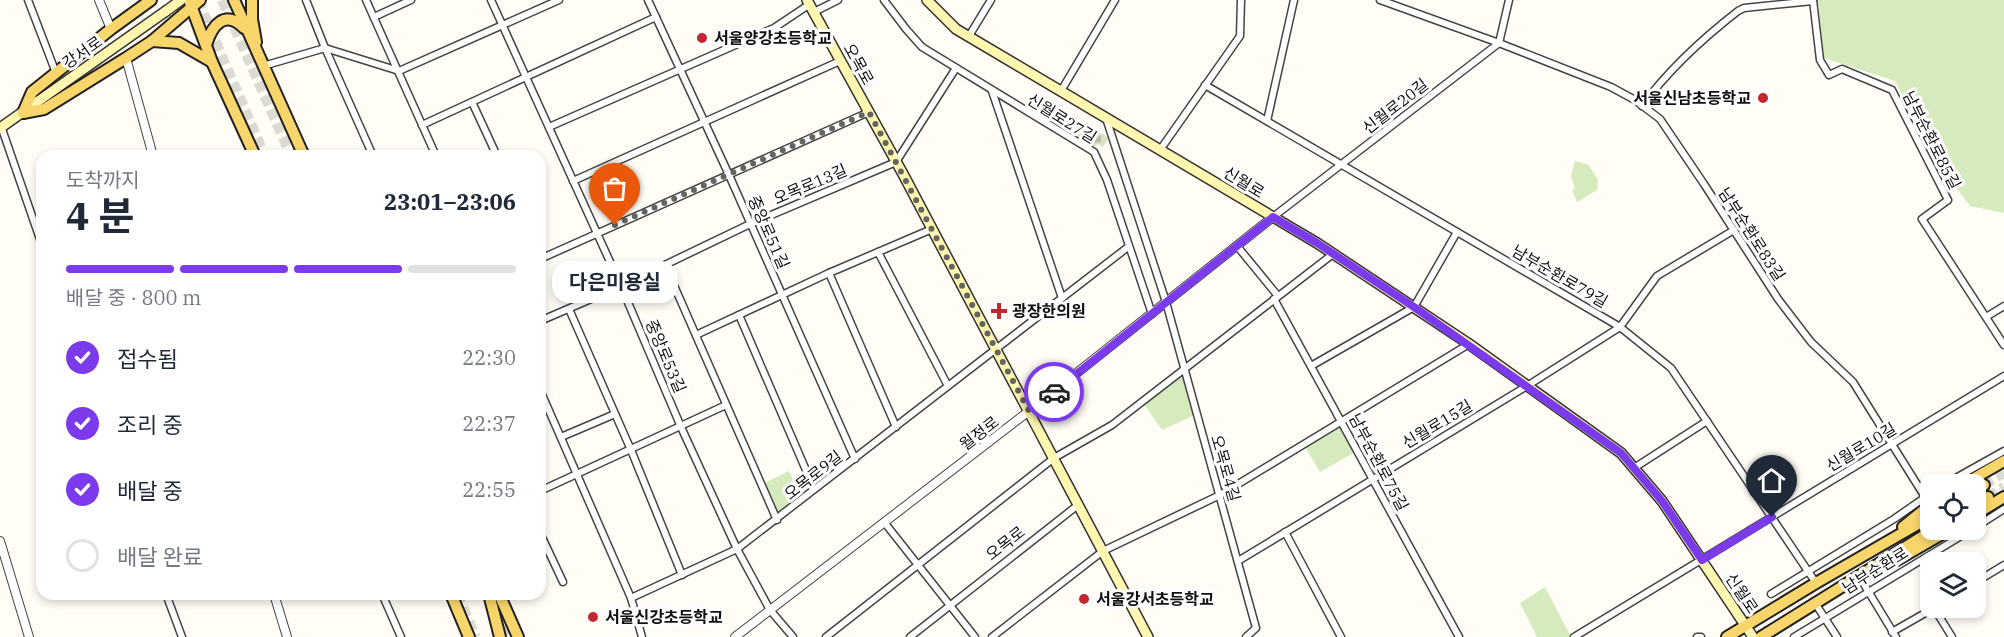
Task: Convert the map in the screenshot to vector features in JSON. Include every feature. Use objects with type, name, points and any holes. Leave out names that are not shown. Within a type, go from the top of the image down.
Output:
[{"type":"main road","points":[[22,113],[32,92],[151,0]]},
{"type":"main road","points":[[171,0],[176,8],[173,24]]},
{"type":"main road","name":"강서로","points":[[0,126],[22,113],[181,0]]},
{"type":"main road","points":[[22,113],[44,109],[126,58],[173,24],[191,4],[201,0]]},
{"type":"main road","points":[[228,0],[236,5],[301,150]]},
{"type":"main road","points":[[252,0],[252,19],[260,62]]},
{"type":"main road","name":"신월로","points":[[927,0],[956,29],[1333,254],[1468,344],[1621,453],[1662,501],[1753,637]]},
{"type":"main road","points":[[191,4],[212,62],[252,150]]},
{"type":"main road","name":"오목로","points":[[810,6],[996,348],[1148,637]]},
{"type":"main road","points":[[206,45],[213,27],[224,20],[237,21],[246,30]]},
{"type":"main road","points":[[152,41],[178,43],[212,62]]},
{"type":"main road","points":[[1976,474],[2004,461]]},
{"type":"main road","points":[[1986,508],[2004,497]]},
{"type":"main road","points":[[1986,505],[1990,506]]},
{"type":"main road","name":"남부순환로","points":[[1877,548],[1920,508]]},
{"type":"main road","name":"남부순환로","points":[[1727,637],[1920,523]]},
{"type":"main road","name":"남부순환로","points":[[1761,637],[1920,538]]},
{"type":"main road","name":"남부순환로","points":[[1815,603],[1862,581],[1932,540]]},
{"type":"main road","points":[[454,600],[470,637]]},
{"type":"main road","points":[[491,600],[500,637]]},
{"type":"main road","points":[[502,600],[518,637]]},
{"type":"street","points":[[28,0],[56,73]]},
{"type":"street","points":[[99,0],[111,29]]},
{"type":"street","points":[[306,0],[370,150]]},
{"type":"street","points":[[366,0],[433,150]]},
{"type":"street","points":[[374,17],[411,0]]},
{"type":"street","name":"중앙로53길","points":[[491,0],[737,549],[770,610],[793,637]]},
{"type":"street","points":[[260,62],[325,48],[399,71],[559,0]]},
{"type":"street","name":"중앙로51길","points":[[648,0],[729,175],[855,459]]},
{"type":"street","points":[[549,127],[774,28],[810,6],[838,0]]},
{"type":"street","name":"신월로27길","points":[[884,0],[922,47],[1094,153],[1107,180],[1152,314]]},
{"type":"street","points":[[969,36],[991,0]]},
{"type":"street","points":[[1061,91],[1114,0]]},
{"type":"street","points":[[1160,150],[1240,36],[1241,0]]},
{"type":"street","points":[[1267,121],[1294,0]]},
{"type":"street","name":"남부순환로83길","points":[[1380,0],[1611,87],[1642,106],[1659,120],[1778,299],[1811,342],[1852,382],[1920,486]]},
{"type":"street","points":[[1499,43],[1509,0]]},
{"type":"street","points":[[1642,106],[1665,76],[1706,37],[1738,11],[1744,8],[1813,1]]},
{"type":"street","name":"남부순환로85길","points":[[1813,1],[1820,60],[1829,75],[1842,69],[1892,90],[1948,200],[1922,219],[2004,345]]},
{"type":"street","points":[[422,125],[656,17]]},
{"type":"street","name":"신월로20길","points":[[1273,217],[1499,43]]},
{"type":"street","points":[[126,58],[151,150]]},
{"type":"street","points":[[573,181],[840,61]]},
{"type":"street","points":[[896,162],[956,68]]},
{"type":"street","name":"남부순환로79길","points":[[1205,85],[1620,327],[1671,368],[1816,583]]},
{"type":"street","points":[[992,90],[1062,298]]},
{"type":"street","points":[[472,102],[494,150]]},
{"type":"street","points":[[546,256],[869,112]]},
{"type":"street","points":[[1106,118],[1166,302]]},
{"type":"street","points":[[0,126],[36,228]]},
{"type":"street","name":"오목로13길","points":[[546,319],[621,286],[750,224],[896,162]]},
{"type":"street","name":"월정로","points":[[735,637],[1029,411],[1273,217]]},
{"type":"street","points":[[696,335],[932,229]]},
{"type":"street","points":[[1620,327],[1657,276],[1734,230]]},
{"type":"street","points":[[1311,366],[1414,307],[1457,232]]},
{"type":"street","points":[[1237,246],[1276,298]]},
{"type":"street","name":"오목로9길","points":[[631,598],[737,549],[1128,247]]},
{"type":"street","points":[[878,252],[948,386]]},
{"type":"street","points":[[826,637],[1054,458],[1112,425],[1333,254]]},
{"type":"street","points":[[665,265],[777,520]]},
{"type":"street","points":[[830,273],[896,427]]},
{"type":"street","name":"남부순환로75길","points":[[1276,298],[1459,637]]},
{"type":"street","name":"오목로4길","points":[[1166,302],[1257,628],[1246,637]]},
{"type":"street","points":[[1986,316],[2004,306]]},
{"type":"street","points":[[569,309],[631,450],[682,575]]},
{"type":"street","points":[[739,315],[812,484]]},
{"type":"street","name":"신월로15길","points":[[1238,561],[1620,327]]},
{"type":"street","points":[[992,637],[1103,551],[1220,495],[1468,344]]},
{"type":"street","name":"신월로10길","points":[[1575,637],[2004,376]]},
{"type":"street","points":[[546,403],[631,598],[642,637]]},
{"type":"street","points":[[546,488],[726,405]]},
{"type":"street","points":[[561,437],[615,414]]},
{"type":"street","points":[[1634,468],[1707,422]]},
{"type":"street","points":[[1971,474],[1981,470],[2004,451]]},
{"type":"street","name":"오목로","points":[[910,637],[1078,505]]},
{"type":"street","name":"남부순환로","points":[[1771,594],[1920,505]]},
{"type":"street","points":[[1986,512],[1990,506],[2004,509]]},
{"type":"street","points":[[885,522],[975,637]]},
{"type":"street","points":[[1285,532],[1341,637]]},
{"type":"street","name":"남부순환로","points":[[1794,637],[1954,540]]},
{"type":"street","points":[[0,541],[29,637]]},
{"type":"street","points":[[546,546],[563,582]]},
{"type":"street","points":[[1986,576],[2004,565]]},
{"type":"street","points":[[1862,581],[1894,634],[1920,617]]},
{"type":"street","points":[[168,600],[182,637]]},
{"type":"street","points":[[276,600],[287,637]]},
{"type":"street","points":[[385,600],[401,637]]},
{"type":"street","points":[[1815,603],[1837,637]]},
{"type":"street","points":[[1940,618],[1952,637]]},
{"type":"green space","points":[[1818,0],[2004,0],[2004,213],[1970,206],[1940,167],[1895,81],[1824,58]]},
{"type":"green space","points":[[1080,120],[1109,138],[1103,147],[1098,144],[1093,148],[1073,134]]},
{"type":"green space","points":[[1575,161],[1589,165],[1598,180],[1597,190],[1577,202],[1572,190],[1575,188],[1571,176]]},
{"type":"green space","points":[[1176,376],[1184,378],[1195,415],[1162,430],[1144,404]]},
{"type":"green space","points":[[1341,423],[1357,451],[1320,472],[1304,445]]},
{"type":"green space","points":[[789,471],[801,495],[775,515],[761,485]]},
{"type":"green space","points":[[1545,587],[1571,637],[1537,637],[1520,603]]},
{"type":"tunnel","points":[[198,0],[262,150]]},
{"type":"tunnel","points":[[222,0],[288,150]]},
{"type":"tunnel","points":[[1986,484],[2004,473]]},
{"type":"tunnel","points":[[1988,497],[2004,487]]},
{"type":"tunnel","points":[[460,600],[476,637]]},
{"type":"tunnel","points":[[497,613],[508,637]]},
{"type":"way so far","points":[[615,225],[869,112],[1029,411],[1054,392]]},
{"type":"place","name":"서울양강초등학교","points":[[702,38]]},
{"type":"place","name":"서울신남초등학교","points":[[1763,98]]},
{"type":"place","name":"다은미용실","points":[[615,225]]},
{"type":"place","name":"광장한의원","points":[[999,311]]},
{"type":"place","name":"서울강서초등학교","points":[[1084,599]]},
{"type":"place","name":"서울신강초등학교","points":[[593,617]]},
{"type":"route","points":[[1054,392],[1273,217],[1414,307],[1621,453],[1662,501],[1702,560],[1772,517]]}]
